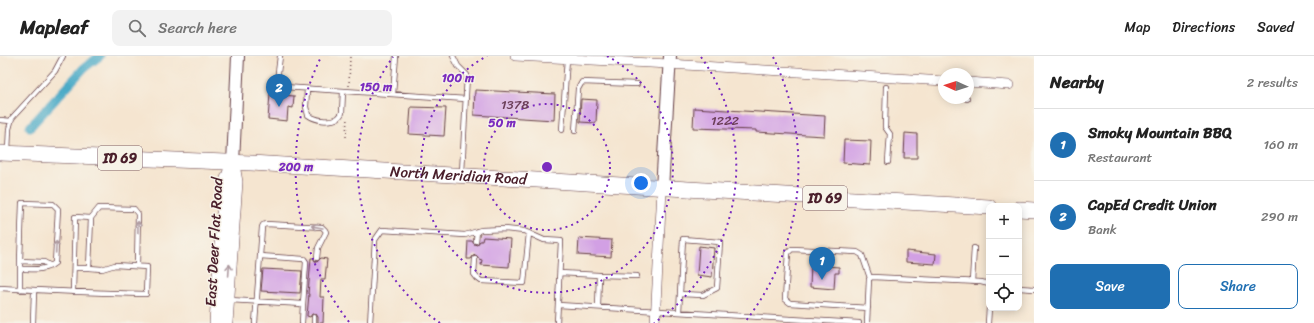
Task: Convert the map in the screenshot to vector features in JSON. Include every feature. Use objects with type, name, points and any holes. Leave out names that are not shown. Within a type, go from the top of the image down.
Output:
[{"type":"main road","name":"North Meridian Road","points":[[4,153],[233,163],[986,208]]},
{"type":"main road","name":"East Deer Flat Road","points":[[226,323],[236,182],[233,163]]},
{"type":"main road","name":"East Deer Flat Road","points":[[216,323],[225,184],[233,163]]},
{"type":"main road","points":[[1022,209],[1034,210]]},
{"type":"street","name":"East Deer Flat Road","points":[[233,163],[238,56]]},
{"type":"street","points":[[515,56],[567,59],[670,60],[938,81]]},
{"type":"street","points":[[655,323],[670,60]]},
{"type":"street","points":[[974,82],[1009,85]]},
{"type":"lane","points":[[4,153],[12,118],[55,71],[63,56]]},
{"type":"lane","points":[[280,56],[277,81],[284,88],[466,99]]},
{"type":"lane","points":[[393,94],[396,56]]},
{"type":"lane","points":[[453,56],[458,66],[467,75],[462,176]]},
{"type":"lane","points":[[562,130],[567,59]]},
{"type":"lane","points":[[575,131],[578,89],[582,82],[638,84]]},
{"type":"lane","points":[[886,87],[885,127],[890,134],[888,162]]},
{"type":"lane","points":[[308,89],[306,107],[308,115],[313,119],[318,120],[331,120],[337,118],[342,113],[344,91]]},
{"type":"lane","points":[[0,120],[11,121]]},
{"type":"lane","points":[[20,269],[43,269],[55,263],[58,209],[53,204],[22,203],[20,261],[20,269],[20,290]]},
{"type":"lane","points":[[89,268],[91,218],[99,208],[134,209],[138,214],[137,266]]},
{"type":"lane","points":[[73,292],[75,217],[91,218]]},
{"type":"lane","points":[[255,323],[263,225],[322,227],[326,232],[318,248],[317,258]]},
{"type":"lane","points":[[370,323],[375,240],[382,230],[465,235],[477,231],[505,229],[524,231],[544,240],[561,241],[557,323]]},
{"type":"lane","points":[[476,241],[477,231]]},
{"type":"lane","points":[[475,259],[474,274],[482,281],[524,283],[529,233]]},
{"type":"lane","points":[[679,312],[683,239],[720,242],[717,288],[703,295],[680,294]]},
{"type":"lane","points":[[972,282],[974,248]]},
{"type":"lane","points":[[867,323],[868,308],[869,280],[870,278],[862,255],[857,252],[792,249],[788,252],[785,299],[790,303],[868,308]]},
{"type":"lane","points":[[260,256],[304,259],[306,262],[302,323]]},
{"type":"lane","points":[[20,261],[44,262],[51,266]]},
{"type":"lane","points":[[0,288],[34,291],[146,294],[147,267],[115,265],[102,269],[74,268]]},
{"type":"lane","points":[[560,273],[636,276]]},
{"type":"lane","points":[[598,307],[599,274]]},
{"type":"lane","points":[[870,278],[986,284]]},
{"type":"lane","points":[[1022,288],[1034,289]]},
{"type":"lane","points":[[33,323],[34,291]]},
{"type":"lane","points":[[227,300],[303,304]]},
{"type":"lane","points":[[558,305],[803,321],[859,323]]},
{"type":"lane","points":[[988,323],[989,311]]},
{"type":"lane","points":[[314,317],[314,323]]},
{"type":"building","points":[[475,90],[555,94],[554,120],[474,115]]},
{"type":"building","points":[[270,94],[294,96],[293,108],[288,107],[287,121],[268,119]]},
{"type":"building","points":[[581,99],[597,100],[596,123],[580,122]]},
{"type":"building","points":[[411,107],[446,108],[444,136],[409,134]]},
{"type":"building","points":[[694,108],[825,116],[824,136],[756,132],[756,130],[693,128]]},
{"type":"building","points":[[905,133],[917,134],[917,158],[904,158]]},
{"type":"building","points":[[844,140],[871,141],[870,165],[843,163]]},
{"type":"building","points":[[483,237],[511,239],[509,267],[481,265],[482,260],[476,255],[471,259],[467,259],[468,241],[472,241],[477,245],[480,241],[482,241]]},
{"type":"building","points":[[579,238],[612,240],[611,257],[578,255]]},
{"type":"building","points":[[699,246],[714,248],[712,277],[697,275]]},
{"type":"building","points":[[906,251],[936,254],[935,264],[906,262]]},
{"type":"building","points":[[311,258],[317,262],[321,258],[327,259],[325,279],[321,279],[320,297],[324,297],[323,323],[318,323],[318,317],[316,314],[312,314],[310,317],[307,316]]},
{"type":"building","points":[[811,265],[839,267],[839,273],[835,273],[834,289],[810,287]]},
{"type":"building","points":[[263,269],[302,271],[300,293],[261,291]]},
{"type":"waterway","points":[[30,127],[84,68],[100,56]]},
{"type":"place","name":"CapEd Credit Union","points":[[279,107]]},
{"type":"place","name":"Smoky Mountain BBQ","points":[[822,280]]}]
